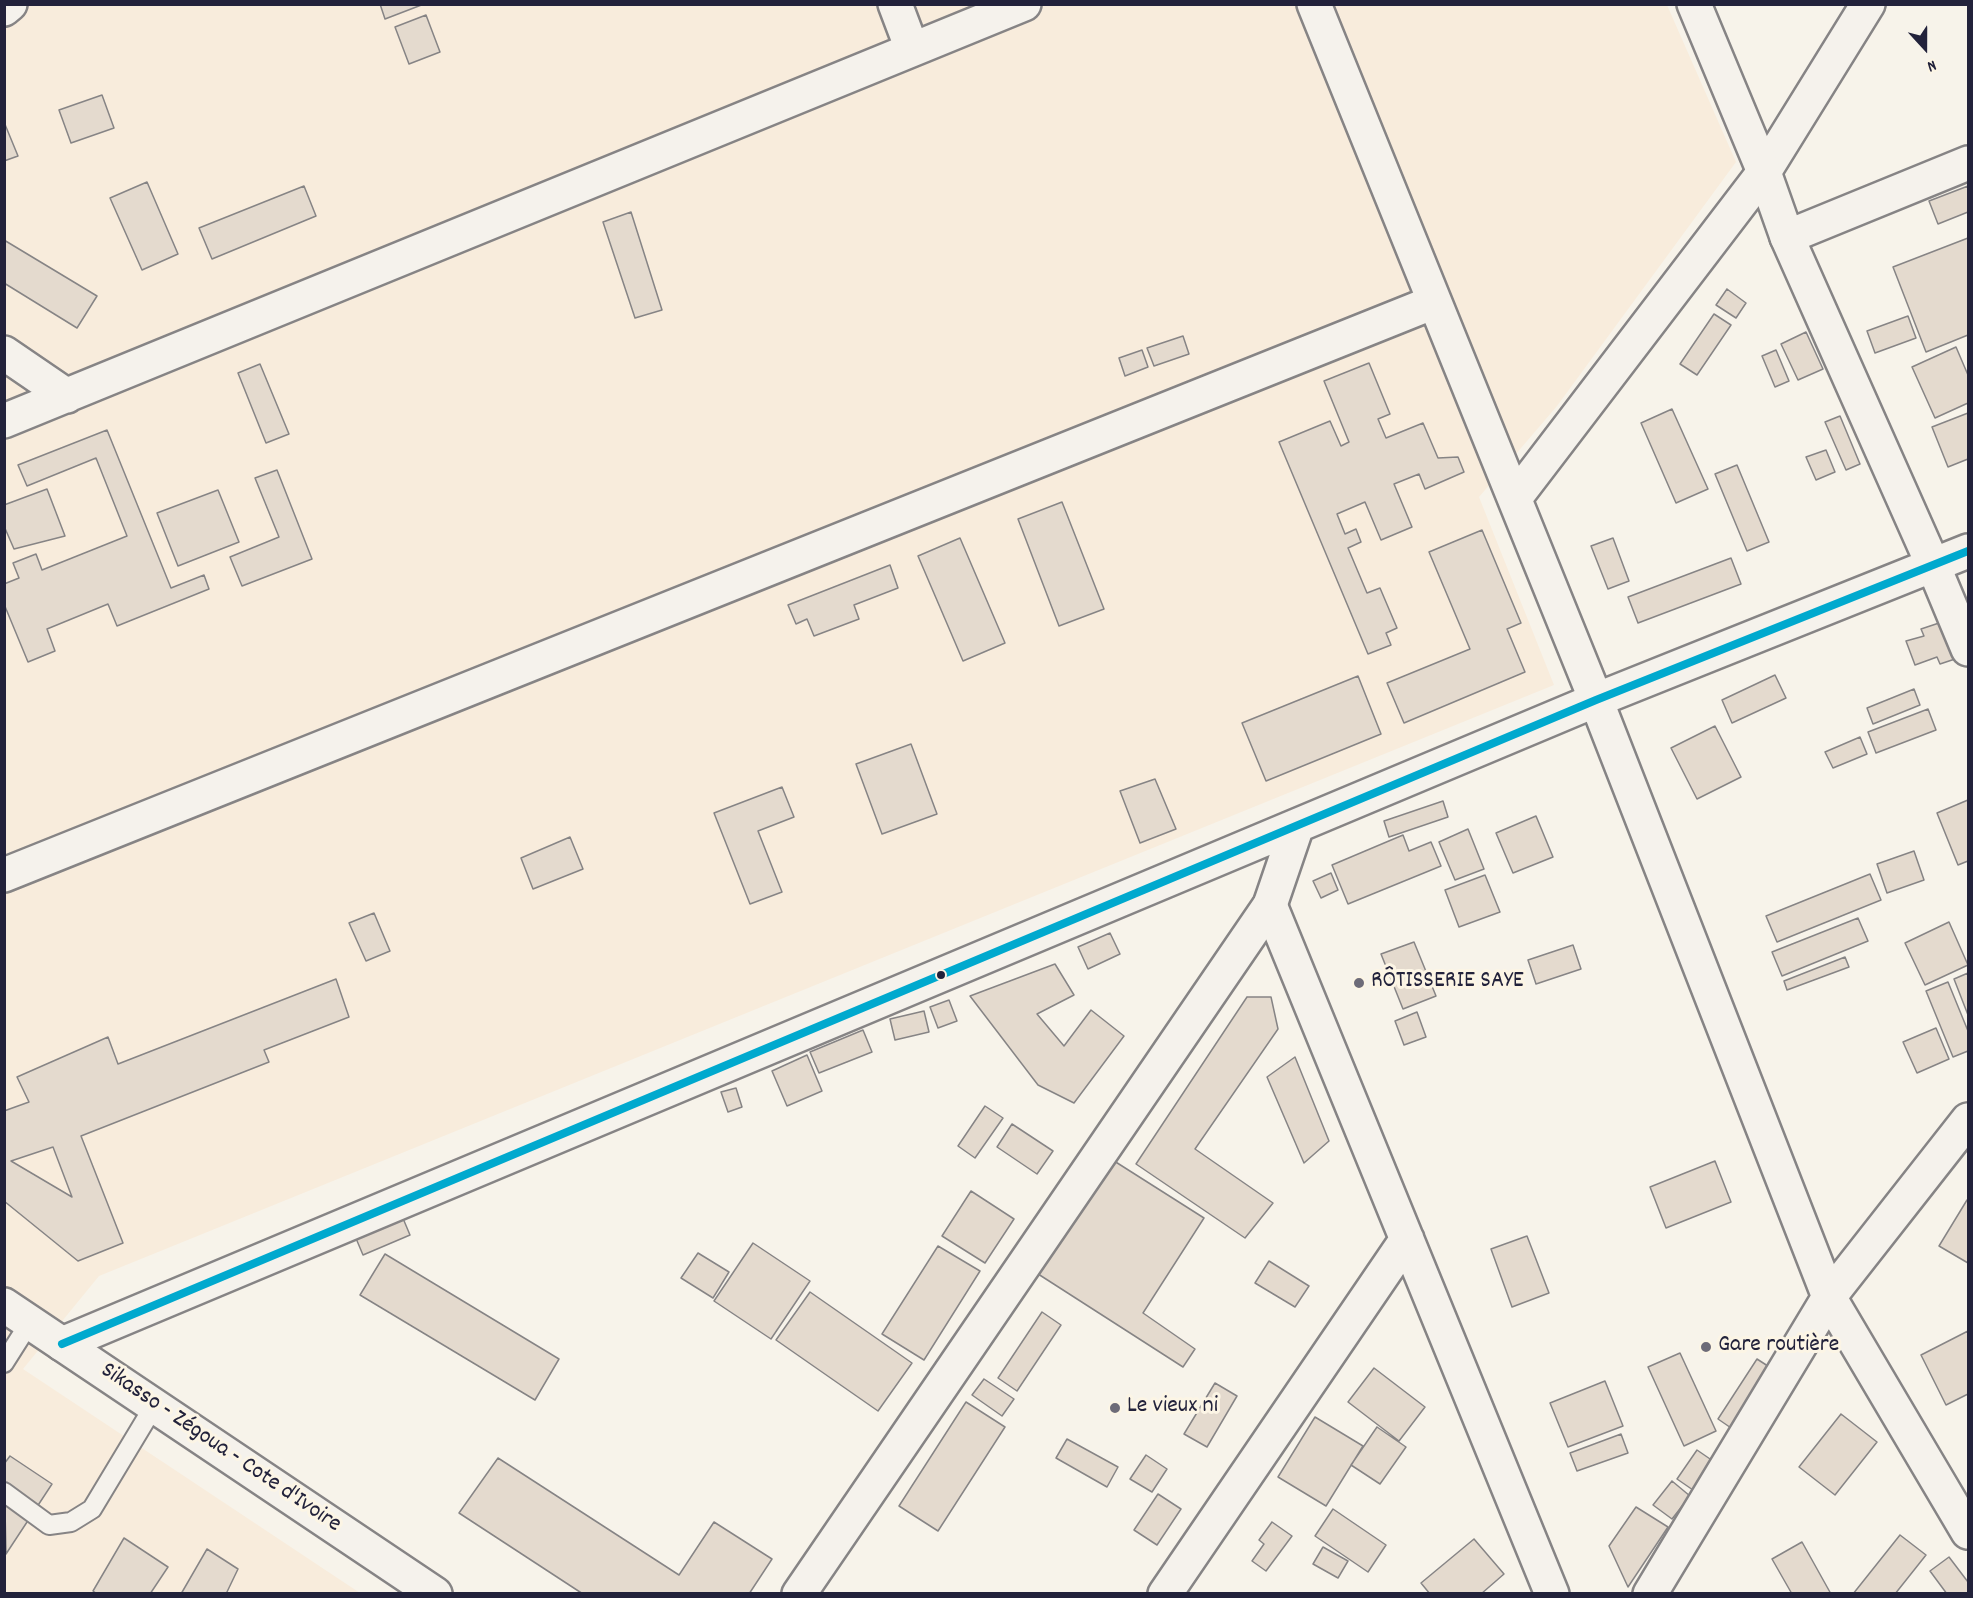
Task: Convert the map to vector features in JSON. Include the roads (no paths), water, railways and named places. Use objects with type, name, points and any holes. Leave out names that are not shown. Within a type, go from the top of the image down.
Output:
[{"type":"main road","points":[[4,9],[10,4]]},
{"type":"main road","points":[[895,4],[912,49]]},
{"type":"main road","points":[[1314,4],[1596,700],[1829,1297],[1968,1532]]},
{"type":"main road","points":[[1694,4],[1764,172],[1787,237],[1968,649]]},
{"type":"main road","points":[[1515,498],[1764,172],[1868,4]]},
{"type":"main road","points":[[4,421],[912,49],[1005,8]]},
{"type":"main road","points":[[1787,237],[1968,163]]},
{"type":"main road","points":[[4,875],[1434,302]]},
{"type":"main road","points":[[4,353],[67,396]]},
{"type":"main road","points":[[62,1344],[1596,700],[1968,551]]},
{"type":"main road","points":[[799,1593],[1270,905],[1298,826]]},
{"type":"main road","points":[[1270,905],[1552,1593]]},
{"type":"main road","points":[[1650,1593],[1829,1297],[1968,1120]]},
{"type":"main road","points":[[1165,1593],[1407,1239]]},
{"type":"main road","name":"Sikasso - Zégoua - Cote d'Ivoire","points":[[17,1314],[435,1593]]},
{"type":"lane","points":[[4,1363],[17,1314]]},
{"type":"lane","points":[[4,1492],[49,1526],[71,1522],[93,1509],[154,1406]]},
{"type":"place","name":"RÔTISSERIE SAYE","points":[[1359,983]]},
{"type":"place","name":"Gare routière","points":[[1706,1347]]},
{"type":"place","name":"Le vieux ni","points":[[1115,1408]]}]
